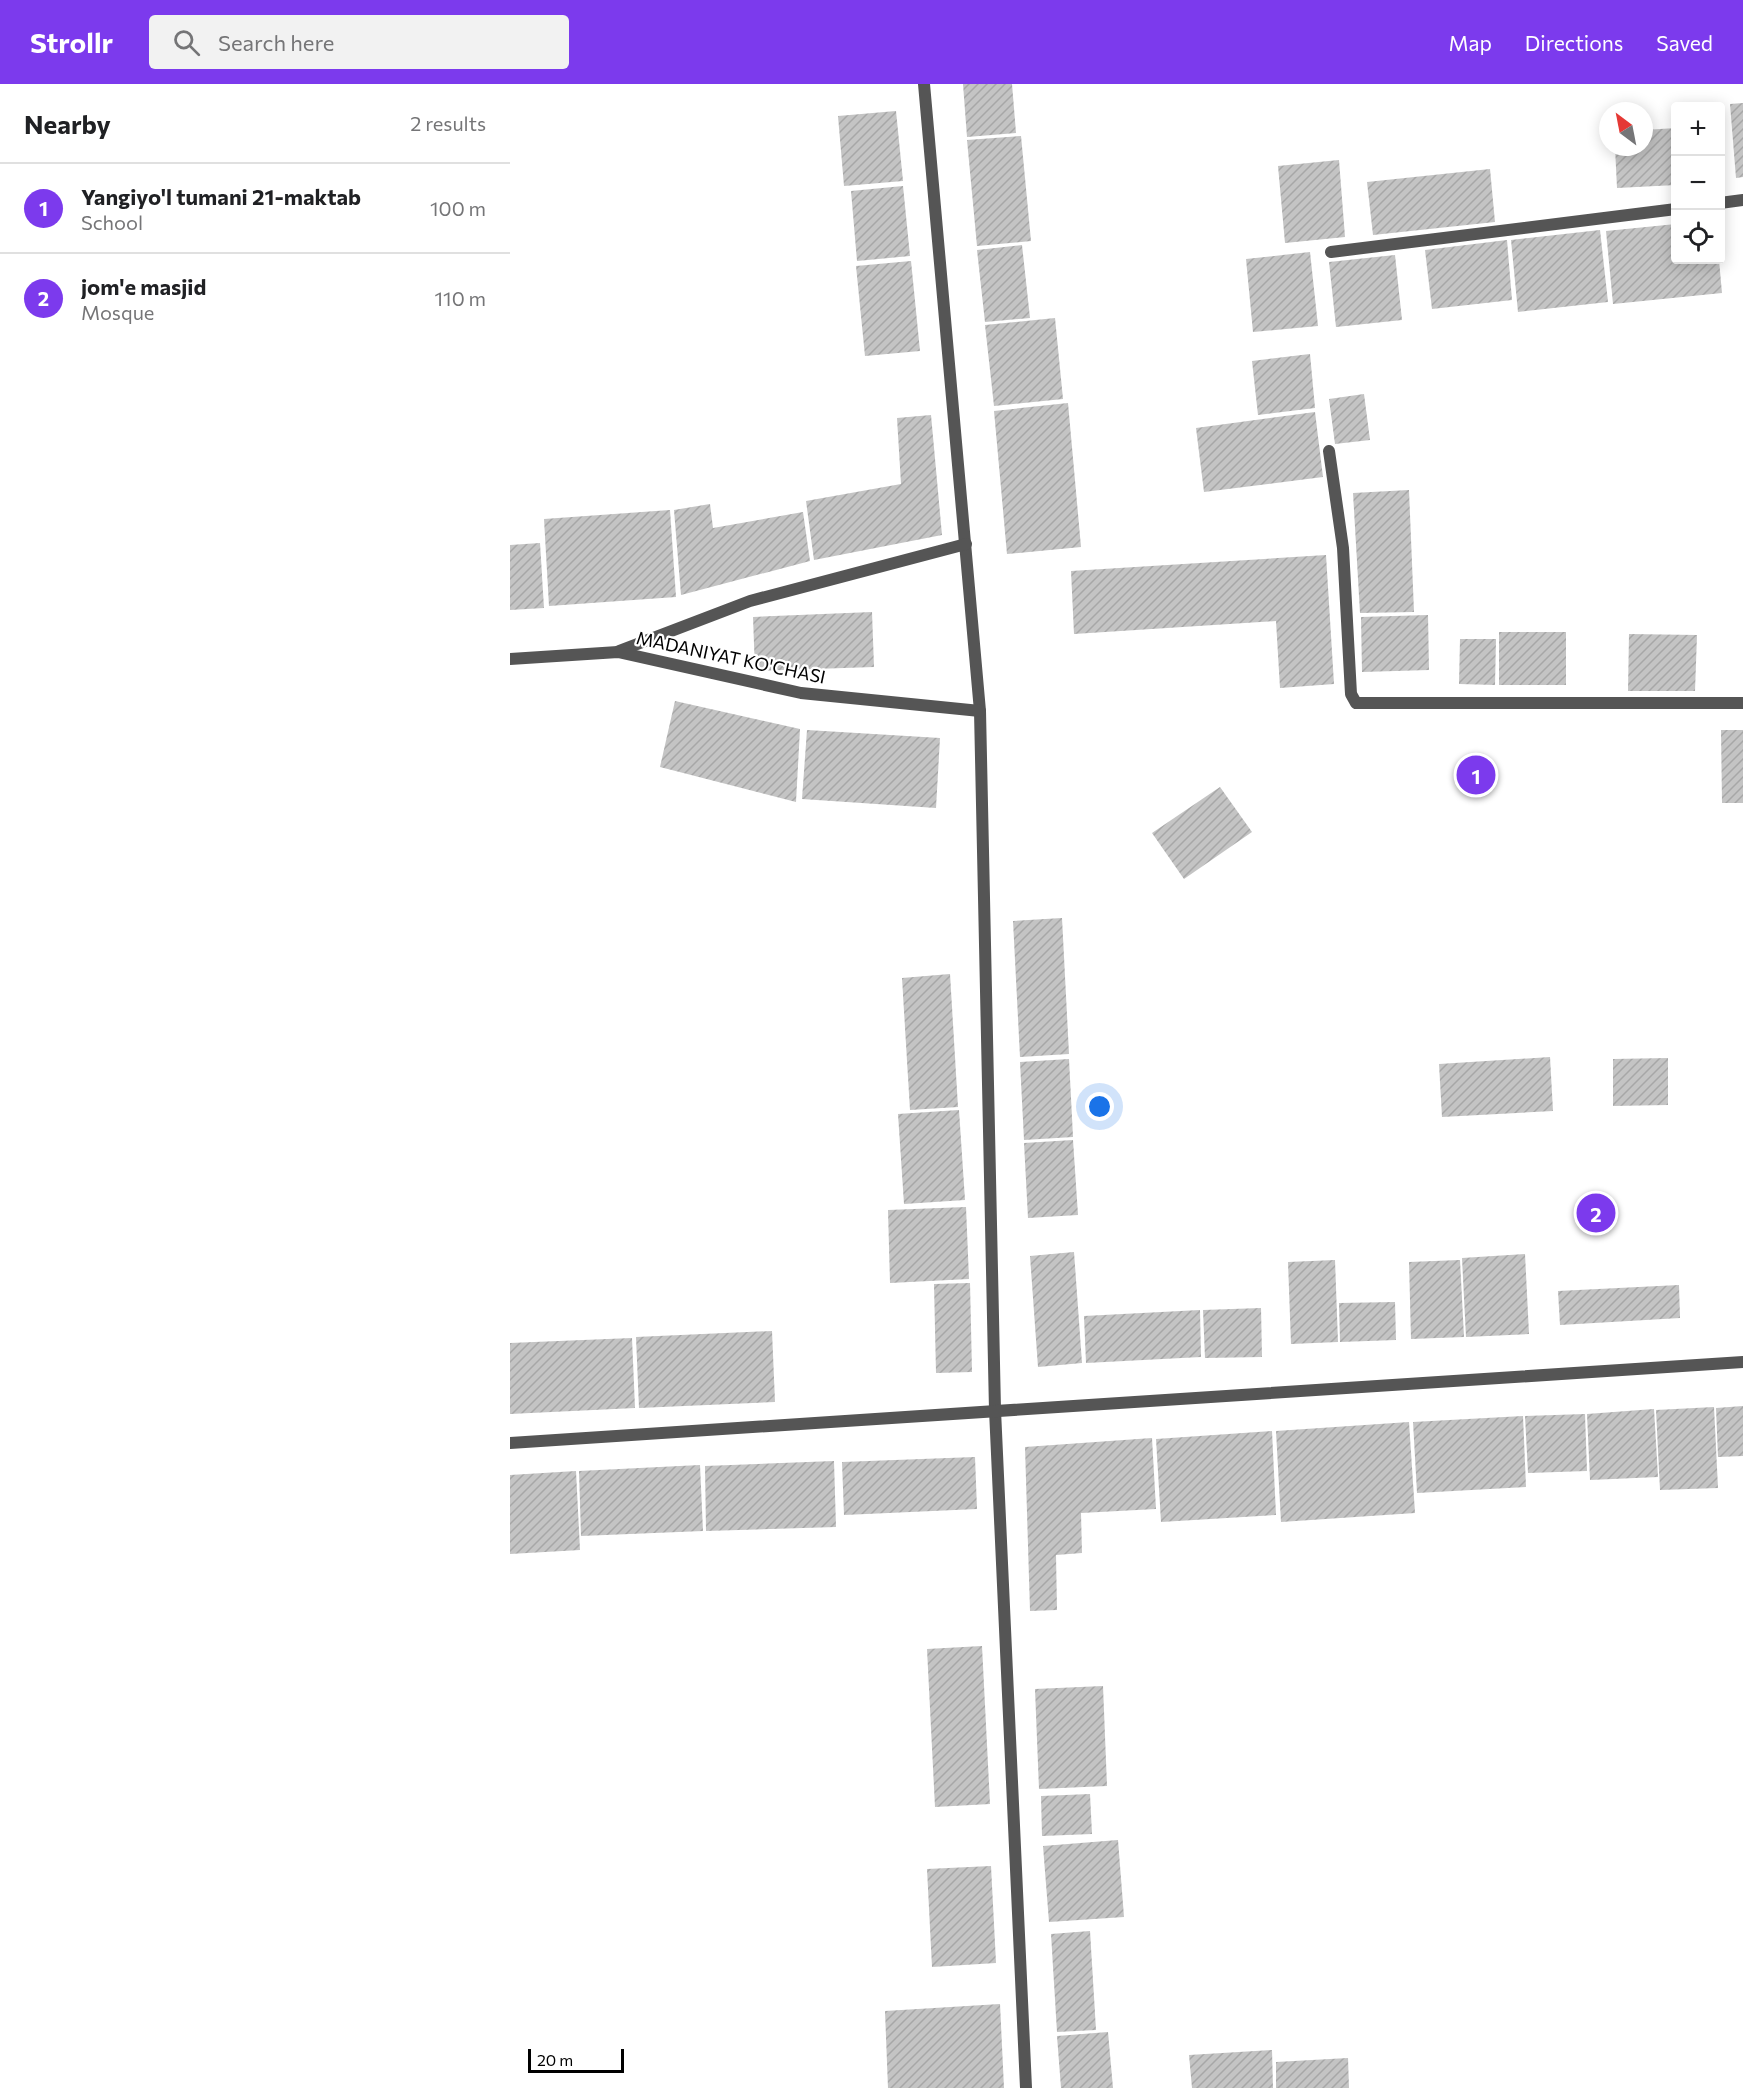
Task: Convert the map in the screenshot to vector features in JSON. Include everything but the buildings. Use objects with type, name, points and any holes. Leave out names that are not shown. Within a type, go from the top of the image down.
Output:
[{"type":"street","points":[[924,84],[980,711],[995,1410],[1026,2088]]},
{"type":"street","points":[[1725,202],[1743,200]]},
{"type":"street","points":[[1331,252],[1671,210]]},
{"type":"street","points":[[1329,451],[1343,548],[1352,694],[1356,703],[1743,702]]},
{"type":"street","points":[[618,652],[750,601],[966,544]]},
{"type":"street","name":"MADANIYAT KO'CHASI","points":[[510,659],[618,652],[801,693],[980,711]]},
{"type":"street","points":[[510,1443],[1743,1362]]},
{"type":"place","name":"Yangiyo'l tumani 21-maktab","points":[[1476,775]]},
{"type":"place","name":"jom'e masjid","points":[[1596,1213]]}]
